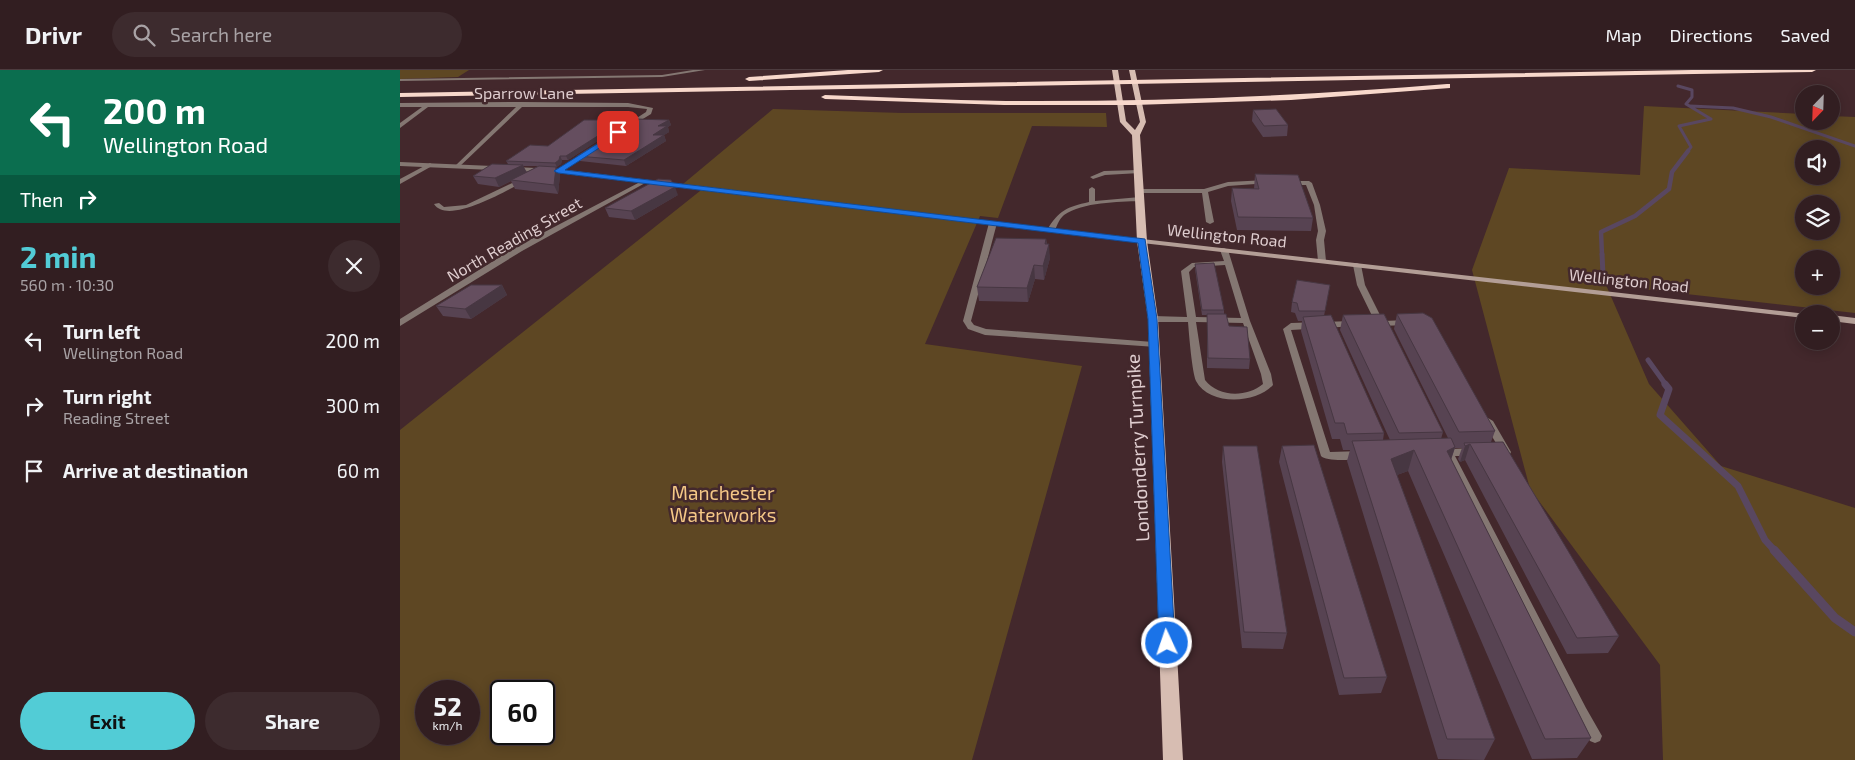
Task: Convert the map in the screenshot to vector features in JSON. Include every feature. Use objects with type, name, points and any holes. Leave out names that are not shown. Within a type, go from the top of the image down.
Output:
[{"type":"highway","points":[[742,79],[879,70]]},
{"type":"highway","points":[[1162,79],[1505,70]]},
{"type":"highway","points":[[400,90],[1812,70]]},
{"type":"highway","points":[[818,97],[1021,103],[1138,102],[1313,97],[1502,81],[1763,74],[1785,71]]},
{"type":"highway","points":[[540,87],[598,82],[693,80]]},
{"type":"highway","points":[[400,96],[1097,80]]},
{"type":"highway","points":[[445,94],[801,97]]},
{"type":"main road","points":[[1115,70],[1123,122],[1136,135]]},
{"type":"main road","name":"Londonderry Turnpike","points":[[1132,70],[1143,122],[1136,135],[1142,241],[1152,319],[1172,760]]},
{"type":"main road","name":"Wellington Road","points":[[1142,241],[1795,314]]},
{"type":"main road","points":[[1840,319],[1855,321]]},
{"type":"street","points":[[549,78],[557,70]]},
{"type":"street","points":[[400,80],[662,76],[701,70]]},
{"type":"street","points":[[462,79],[468,75]]},
{"type":"street","points":[[458,166],[522,104]]},
{"type":"street","name":"Sparrow Lane","points":[[400,105],[522,104],[648,107],[651,110],[624,129]]},
{"type":"street","points":[[400,126],[427,105]]},
{"type":"street","points":[[558,171],[591,150]]},
{"type":"street","name":"Wellington Road","points":[[400,164],[558,171],[1142,241]]},
{"type":"street","points":[[400,182],[430,165]]},
{"type":"street","points":[[438,204],[443,209],[467,207],[543,170]]},
{"type":"street","points":[[1093,177],[1104,173],[1138,172]]},
{"type":"street","name":"North Reading Street","points":[[400,323],[519,249],[644,182]]},
{"type":"street","points":[[1051,230],[1061,214],[1077,207],[1139,195],[1206,191],[1216,185],[1225,183],[1309,183],[1317,204],[1322,231],[1320,240],[1322,261]]},
{"type":"street","points":[[1092,189],[1092,204]]},
{"type":"street","points":[[1206,191],[1210,222]]},
{"type":"street","points":[[994,223],[967,321],[971,327],[986,332],[1153,345]]},
{"type":"street","points":[[1224,250],[1246,321],[1266,374],[1268,385],[1262,392],[1249,395],[1222,395],[1207,389],[1200,380],[1185,271],[1192,265],[1228,263]]},
{"type":"street","points":[[1357,265],[1361,285],[1377,325]]},
{"type":"street","points":[[1152,319],[1246,321]]},
{"type":"street","points":[[1372,455],[1326,456],[1287,329],[1291,326],[1334,329],[1421,323]]},
{"type":"street","points":[[1429,454],[1506,452],[1482,411]]},
{"type":"street","points":[[1440,436],[1581,713],[1595,736]]},
{"type":"green space","points":[[400,70],[469,70],[458,77],[400,79]]},
{"type":"green space","points":[[1644,106],[1795,114],[1795,130],[1840,130],[1840,116],[1855,117],[1855,313],[1840,311],[1840,305],[1795,306],[1606,285],[1649,384],[1721,466],[1855,508],[1855,760],[1663,760],[1660,665],[1530,489],[1472,270],[1509,168],[1640,175]]},
{"type":"green space","name":"Manchester Waterworks","points":[[773,109],[902,113],[1106,113],[1107,127],[1032,126],[998,218],[980,216],[925,344],[1082,366],[972,760],[400,760],[400,430],[705,187],[683,184]]},
{"type":"building","points":[[1276,109],[1288,125],[1264,126],[1253,110]]},
{"type":"building","points":[[636,119],[669,120],[658,126],[667,126],[653,135],[664,135],[624,160],[577,156]]},
{"type":"building","points":[[584,120],[623,120],[566,156],[560,156],[559,160],[555,163],[506,161],[530,145],[548,146]]},
{"type":"building","points":[[492,164],[523,165],[495,178],[473,176]]},
{"type":"building","points":[[539,166],[556,167],[554,185],[511,180]]},
{"type":"building","points":[[1255,174],[1298,175],[1313,218],[1238,217],[1232,188],[1259,189]]},
{"type":"building","points":[[658,179],[671,180],[675,187],[631,211],[605,208]]},
{"type":"building","points":[[996,238],[1046,239],[1045,244],[1049,244],[1043,266],[1034,265],[1027,288],[977,287]]},
{"type":"building","points":[[1214,263],[1224,310],[1202,310],[1195,264]]},
{"type":"building","points":[[1297,280],[1330,285],[1325,311],[1299,311],[1297,303],[1292,302]]},
{"type":"building","points":[[471,285],[502,285],[465,309],[436,306]]},
{"type":"building","points":[[1423,313],[1432,318],[1495,431],[1459,432],[1397,314]]},
{"type":"building","points":[[1207,314],[1226,314],[1229,326],[1247,327],[1250,359],[1208,358]]},
{"type":"building","points":[[1384,314],[1443,432],[1399,433],[1343,315]]},
{"type":"building","points":[[1331,315],[1384,433],[1347,434],[1344,423],[1335,423],[1303,317]]},
{"type":"building","points":[[1451,438],[1455,447],[1447,451],[1591,738],[1545,739],[1414,450],[1391,459],[1495,739],[1447,739],[1352,441]]},
{"type":"building","points":[[1503,442],[1619,636],[1577,638],[1470,444],[1465,446],[1464,443]]},
{"type":"building","points":[[1314,445],[1387,677],[1344,678],[1282,446]]},
{"type":"building","points":[[1223,446],[1257,446],[1287,633],[1244,632]]},
{"type":"waterway","points":[[1678,86],[1692,90],[1692,97],[1686,104],[1711,119],[1679,126],[1691,147],[1687,152]]},
{"type":"waterway","points":[[1690,106],[1733,108],[1771,117],[1855,146]]},
{"type":"waterway","points":[[1602,255],[1601,232],[1635,216],[1669,189],[1672,172],[1688,151]]},
{"type":"waterway","points":[[1602,254],[1603,275]]},
{"type":"waterway","points":[[1648,360],[1666,385]]},
{"type":"waterway","points":[[1665,384],[1669,389],[1660,415],[1738,486],[1765,540],[1775,551]]},
{"type":"waterway","points":[[1774,550],[1835,618],[1855,632]]},
{"type":"route","points":[[618,132],[558,171],[1142,241],[1152,319],[1167,643]]}]
